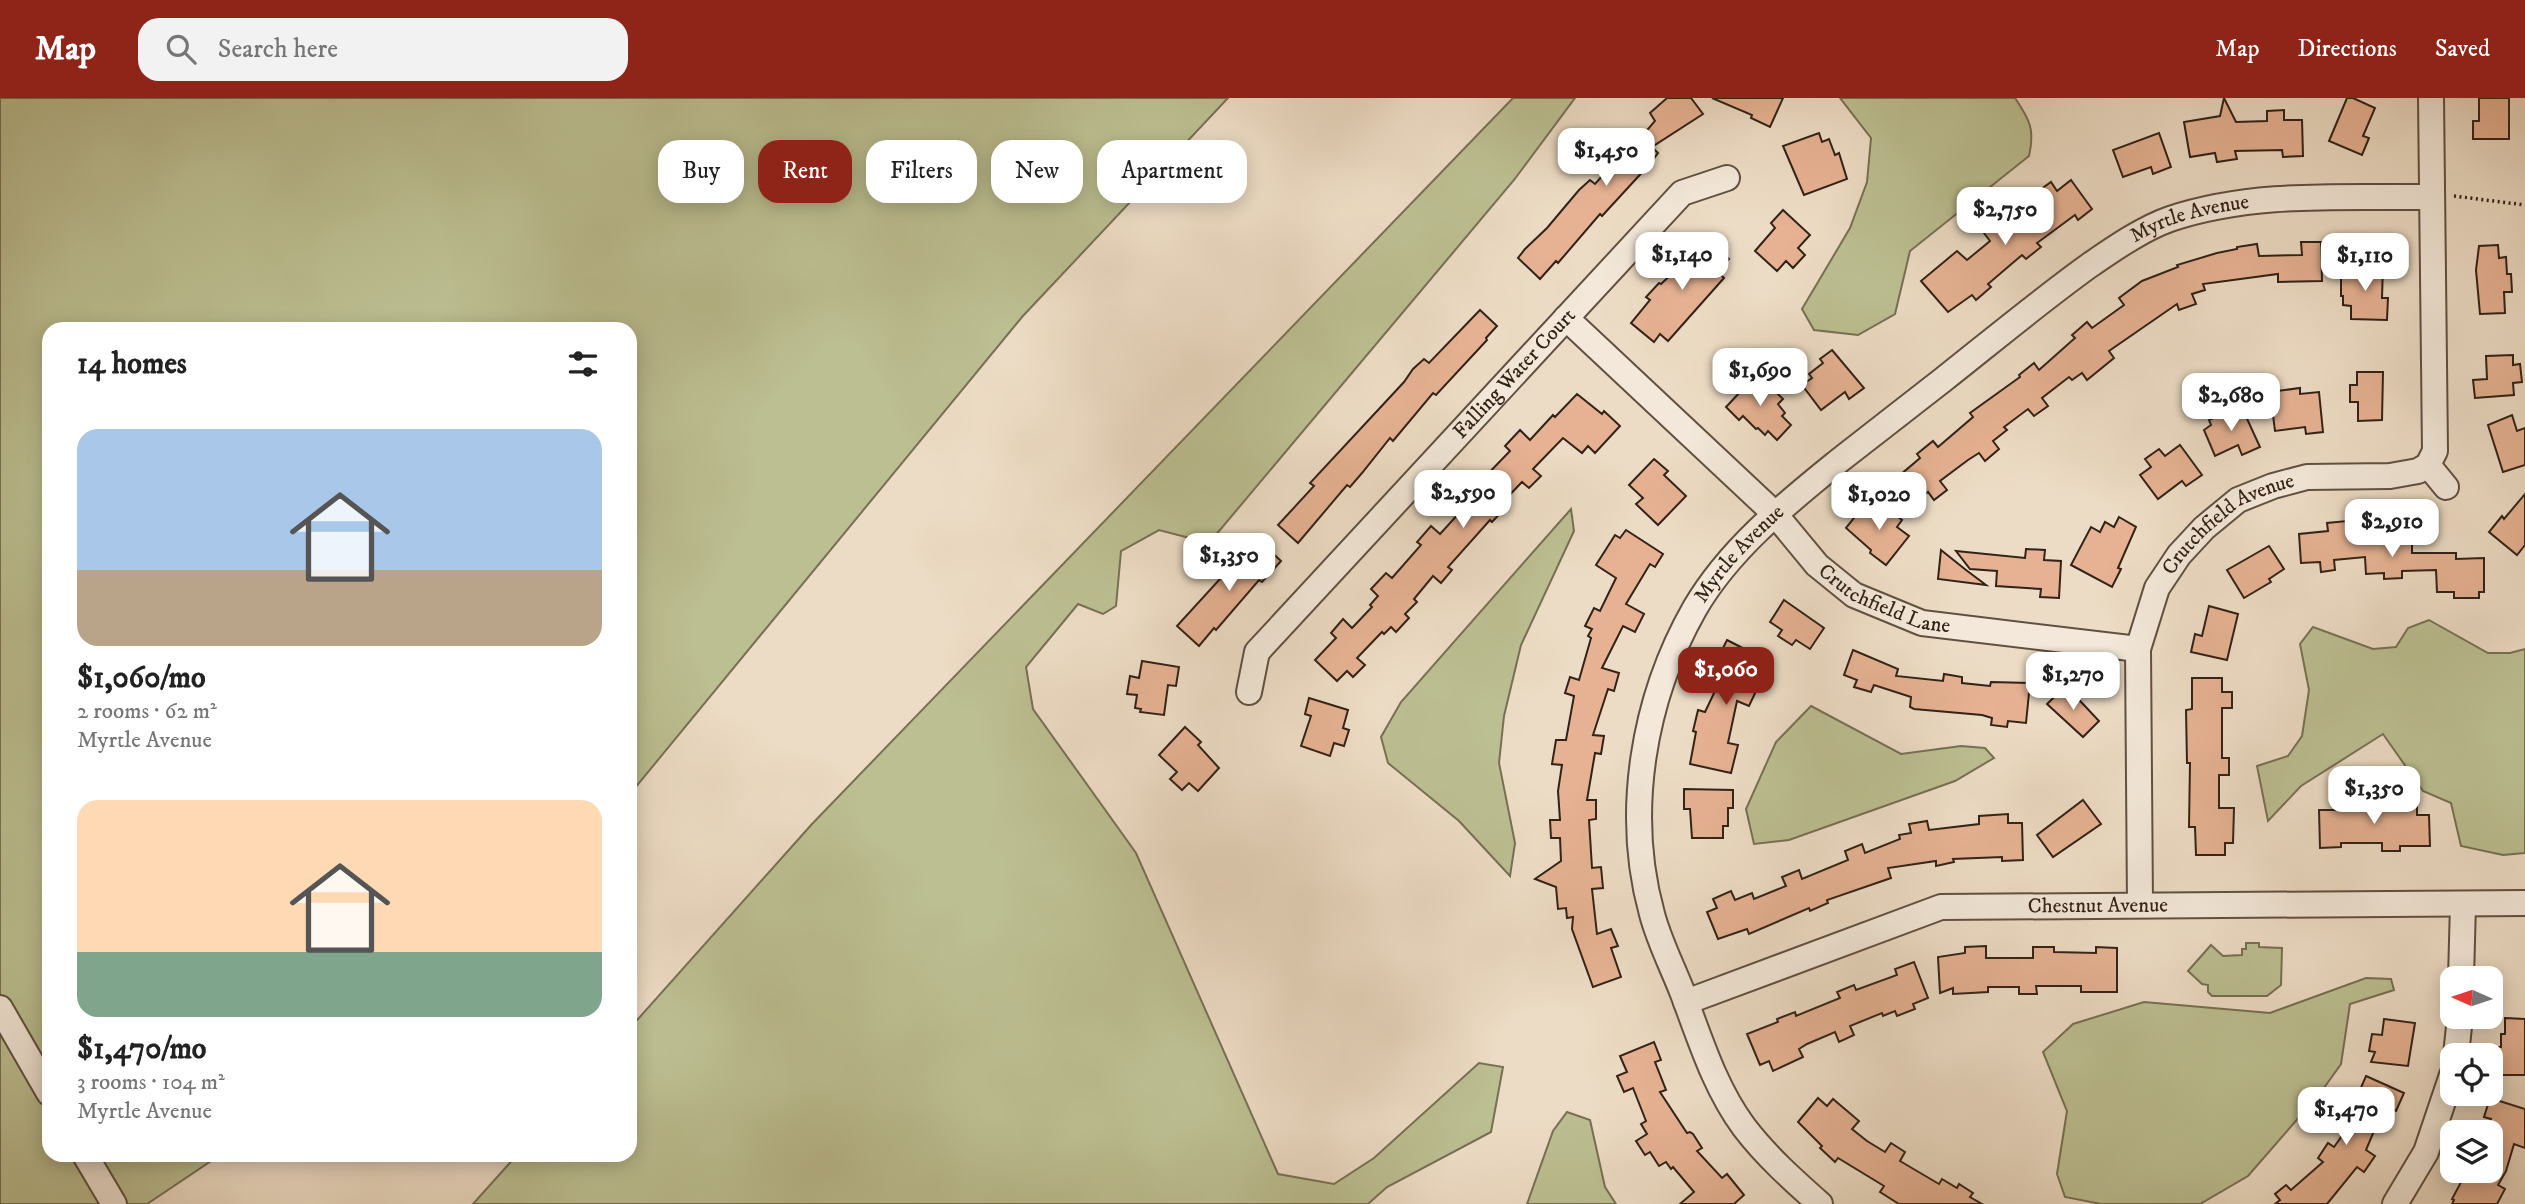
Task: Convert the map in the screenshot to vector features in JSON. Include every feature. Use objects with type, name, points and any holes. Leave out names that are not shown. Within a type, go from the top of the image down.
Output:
[{"type":"street","points":[[2431,98],[2435,451],[2428,465],[2446,487]]},
{"type":"street","name":"Falling Water Court","points":[[1249,692],[1257,652],[1682,193],[1727,178]]},
{"type":"street","name":"Myrtle Avenue","points":[[1820,1204],[1777,1165],[1742,1124],[1711,1068],[1652,916],[1639,821],[1643,754],[1654,703],[1673,653],[1696,606],[1725,567],[1774,513],[2067,282],[2121,244],[2166,220],[2214,207],[2259,199],[2431,197]]},
{"type":"street","name":"Crutchfield Lane","points":[[1566,318],[1774,513],[1817,565],[1854,595],[1922,623],[2138,649]]},
{"type":"street","name":"Crutchfield Avenue","points":[[2140,904],[2138,649],[2157,588],[2179,555],[2204,528],[2238,500],[2273,486],[2307,477],[2390,476],[2418,471],[2428,465]]},
{"type":"street","name":"Chestnut Avenue","points":[[1686,1002],[1941,906],[2525,903]]},
{"type":"street","points":[[2461,966],[2463,904]]},
{"type":"street","points":[[0,1008],[42,1081]]},
{"type":"street","points":[[2395,1204],[2426,1152],[2441,1106]]},
{"type":"street","points":[[89,1162],[114,1204]]},
{"type":"path","points":[[2431,197],[2448,195],[2525,205]]},
{"type":"green space","points":[[0,98],[1228,98],[1188,140],[1097,140],[1097,203],[1129,203],[1022,317],[637,785],[637,322],[42,322],[42,1068],[0,996]]},
{"type":"green space","points":[[1513,98],[1575,98],[1514,180],[1209,543],[1159,530],[1121,551],[1116,606],[1103,614],[1078,604],[1026,667],[1033,709],[1136,853],[1278,1174],[1334,1184],[1374,1158],[1479,1063],[1503,1067],[1491,1132],[1387,1187],[1368,1204],[473,1204],[511,1162],[637,1162],[637,1020],[812,824]]},
{"type":"green space","points":[[1840,98],[2015,98],[2028,119],[2031,132],[2029,156],[1910,251],[1895,314],[1858,335],[1814,330],[1802,309],[1850,228],[1867,182],[1871,138]]},
{"type":"green space","points":[[1571,509],[1574,531],[1521,645],[1504,716],[1499,763],[1515,843],[1510,876],[1459,821],[1388,763],[1381,737],[1401,702]]},
{"type":"green space","points":[[2429,620],[2488,653],[2510,653],[2525,649],[2525,853],[2503,855],[2461,846],[2451,803],[2423,791],[2383,734],[2301,786],[2268,821],[2257,766],[2288,756],[2302,736],[2309,690],[2300,644],[2313,627],[2373,649],[2396,647],[2408,628]]},
{"type":"green space","points":[[1811,706],[1901,754],[1961,746],[1985,748],[1994,758],[1955,781],[1789,840],[1754,844],[1746,809],[1776,742]]},
{"type":"green space","points":[[2246,943],[2259,943],[2259,947],[2282,948],[2281,985],[2267,996],[2212,996],[2208,992],[2208,985],[2202,984],[2188,971],[2211,945],[2223,956],[2242,955]]},
{"type":"green space","points":[[2366,978],[2391,979],[2394,990],[2350,1004],[2341,1064],[2321,1092],[2248,1176],[2200,1204],[2101,1204],[2065,1197],[2057,1174],[2067,1111],[2043,1052],[2073,1024],[2144,1002],[2270,1013]]},
{"type":"green space","points":[[0,1019],[42,1091],[42,1162],[83,1162],[108,1204],[0,1204]]},
{"type":"green space","points":[[1567,1112],[1590,1120],[1605,1187],[1616,1204],[1527,1204],[1553,1131]]},
{"type":"green space","points":[[97,1162],[210,1162],[147,1204],[121,1204]]},
{"type":"building","points":[[1667,98],[1691,98],[1703,114],[1652,147],[1658,153],[1647,167],[1540,279],[1518,258],[1579,190],[1590,180],[1595,184],[1628,148],[1630,150],[1655,121],[1650,113]]},
{"type":"building","points":[[1712,98],[1783,98],[1770,127],[1751,118],[1752,115]]},
{"type":"building","points":[[2224,98],[2236,122],[2267,121],[2267,111],[2284,110],[2284,120],[2302,120],[2303,156],[2283,157],[2282,150],[2235,151],[2237,159],[2217,162],[2215,153],[2190,157],[2184,122],[2220,116]]},
{"type":"building","points":[[2347,98],[2375,108],[2363,136],[2369,138],[2362,155],[2329,141]]},
{"type":"building","points":[[2479,98],[2509,98],[2509,139],[2473,139],[2473,121],[2479,121]]},
{"type":"building","points":[[1819,133],[1822,142],[1829,139],[1835,155],[1839,153],[1847,179],[1804,195],[1783,146]]},
{"type":"building","points":[[2159,133],[2171,167],[2153,174],[2151,167],[2123,177],[2113,150]]},
{"type":"building","points":[[2071,180],[2092,209],[2078,220],[2075,215],[2037,243],[2041,247],[2026,259],[2022,255],[1988,284],[1991,287],[1976,300],[1972,295],[1948,312],[1921,281],[1957,251],[1967,260],[1990,241],[1984,233],[1997,223],[2004,231],[2043,201],[2037,192],[2051,182],[2057,191]]},
{"type":"building","points":[[1783,210],[1810,235],[1798,248],[1805,255],[1793,268],[1786,261],[1777,271],[1755,251],[1775,228],[1771,223]]},
{"type":"building","points":[[1703,234],[1729,259],[1717,271],[1724,278],[1668,341],[1660,334],[1654,342],[1631,323],[1650,300],[1646,297],[1695,252],[1690,247]]},
{"type":"building","points":[[2301,242],[2321,242],[2322,281],[2278,282],[2278,274],[2203,284],[2205,290],[2192,294],[2196,304],[2179,310],[2177,304],[2109,351],[2114,358],[2087,380],[2082,373],[2072,380],[2069,377],[2042,398],[2048,406],[2034,416],[2028,409],[2004,427],[2007,430],[1993,441],[1999,449],[1985,461],[1979,453],[1940,481],[1947,490],[1934,500],[1928,492],[1917,500],[1899,476],[1920,458],[1917,454],[1933,441],[1938,447],[1973,417],[1970,413],[2020,377],[2019,375],[2034,363],[2039,370],[2075,338],[2072,335],[2087,322],[2092,328],[2124,305],[2119,298],[2142,281],[2178,267],[2177,265],[2237,247],[2257,244],[2259,256],[2302,255]]},
{"type":"building","points":[[2498,245],[2499,258],[2506,257],[2512,292],[2504,292],[2505,313],[2480,314],[2476,270],[2479,246]]},
{"type":"building","points":[[2351,266],[2383,266],[2382,298],[2388,298],[2387,320],[2351,319],[2351,306],[2343,305],[2341,277],[2351,277]]},
{"type":"building","points":[[1480,310],[1497,326],[1487,340],[1436,395],[1433,393],[1393,441],[1390,438],[1350,487],[1347,485],[1298,543],[1278,525],[1314,486],[1310,483],[1413,369],[1424,359],[1429,363]]},
{"type":"building","points":[[1832,350],[1864,388],[1849,399],[1845,392],[1821,410],[1802,385],[1812,378],[1809,374],[1823,363],[1820,359]]},
{"type":"building","points":[[2513,355],[2513,365],[2520,364],[2522,382],[2513,383],[2514,395],[2475,398],[2473,380],[2487,379],[2486,356]]},
{"type":"building","points":[[2357,372],[2383,372],[2382,420],[2358,421],[2358,402],[2350,402],[2350,385],[2357,385]]},
{"type":"building","points":[[1757,374],[1783,399],[1778,404],[1785,413],[1782,416],[1791,425],[1777,440],[1768,431],[1765,435],[1756,429],[1743,416],[1739,420],[1726,407]]},
{"type":"building","points":[[2300,388],[2300,394],[2319,392],[2323,432],[2306,434],[2305,427],[2275,431],[2270,392]]},
{"type":"building","points":[[1577,394],[1602,414],[1604,411],[1620,426],[1595,453],[1588,446],[1582,453],[1563,438],[1533,469],[1541,476],[1529,488],[1522,482],[1501,504],[1505,508],[1492,522],[1490,520],[1448,567],[1452,570],[1441,583],[1433,576],[1414,599],[1417,602],[1405,614],[1409,618],[1396,632],[1391,627],[1384,634],[1382,632],[1357,658],[1365,665],[1353,677],[1347,671],[1337,681],[1315,660],[1336,638],[1331,633],[1343,619],[1352,628],[1372,607],[1370,605],[1378,596],[1371,589],[1386,573],[1392,578],[1421,545],[1417,542],[1431,526],[1440,534],[1468,501],[1460,494],[1475,479],[1479,483],[1510,451],[1505,446],[1520,430],[1530,440]]},
{"type":"building","points":[[2237,407],[2239,411],[2243,410],[2260,447],[2242,455],[2238,445],[2215,456],[2204,430],[2211,425],[2209,420]]},
{"type":"building","points":[[2512,415],[2517,431],[2525,428],[2525,465],[2503,472],[2488,425]]},
{"type":"building","points":[[2180,445],[2202,475],[2186,486],[2182,481],[2158,499],[2140,475],[2151,467],[2145,459],[2159,449],[2165,456]]},
{"type":"building","points":[[1654,459],[1668,471],[1664,475],[1686,496],[1658,525],[1636,504],[1643,498],[1629,485]]},
{"type":"building","points":[[2525,494],[2525,545],[2517,555],[2489,532]]},
{"type":"building","points":[[1866,503],[1874,510],[1880,503],[1902,520],[1897,527],[1909,536],[1886,565],[1846,528]]},
{"type":"building","points":[[2119,517],[2136,527],[2112,587],[2071,565],[2091,527],[2100,532],[2105,522],[2114,527]]},
{"type":"building","points":[[2347,521],[2348,534],[2387,533],[2387,543],[2412,542],[2412,553],[2456,553],[2456,559],[2484,558],[2484,592],[2479,592],[2479,598],[2454,598],[2454,592],[2437,592],[2436,570],[2402,571],[2402,578],[2384,579],[2384,573],[2366,574],[2365,557],[2334,560],[2335,570],[2321,572],[2320,562],[2301,563],[2299,534],[2328,531],[2327,523]]},
{"type":"building","points":[[1626,530],[1663,554],[1655,567],[1650,564],[1626,604],[1644,614],[1635,632],[1623,626],[1602,668],[1619,673],[1614,691],[1608,689],[1593,735],[1604,736],[1601,754],[1595,753],[1587,800],[1596,800],[1596,819],[1589,820],[1592,868],[1601,867],[1603,888],[1592,889],[1597,934],[1611,929],[1618,946],[1611,948],[1621,977],[1593,987],[1572,929],[1573,917],[1567,918],[1566,908],[1558,909],[1556,887],[1535,879],[1561,861],[1560,838],[1551,838],[1550,820],[1560,820],[1558,791],[1562,765],[1552,764],[1556,740],[1566,740],[1574,696],[1565,693],[1570,677],[1579,680],[1591,638],[1588,636],[1592,629],[1585,626],[1594,608],[1600,611],[1616,578],[1596,565],[1615,535],[1620,538]]},
{"type":"building","points":[[1262,543],[1281,561],[1262,582],[1259,580],[1199,646],[1177,626],[1250,546],[1255,550]]},
{"type":"building","points":[[2269,546],[2284,569],[2269,579],[2271,582],[2244,598],[2227,570]]},
{"type":"building","points":[[2026,549],[2045,550],[2044,560],[2061,561],[2059,598],[2040,597],[2041,589],[1996,586],[1997,571],[1970,569],[1956,551],[2025,558]]},
{"type":"building","points":[[1941,550],[1966,570],[1986,585],[1938,579]]},
{"type":"building","points":[[1784,600],[1824,628],[1810,649],[1796,640],[1792,645],[1778,636],[1782,630],[1770,622]]},
{"type":"building","points":[[2209,606],[2238,614],[2227,660],[2191,652],[2195,634],[2202,636]]},
{"type":"building","points":[[1727,640],[1762,658],[1760,661],[1768,666],[1749,706],[1737,701],[1728,743],[1738,745],[1731,773],[1690,764],[1698,710],[1705,712],[1716,689],[1712,687],[1723,660],[1718,658]]},
{"type":"building","points":[[1853,650],[1898,669],[1896,676],[1943,681],[1944,674],[1962,677],[1962,683],[1990,686],[1991,682],[2030,683],[2026,723],[2008,721],[2007,727],[1991,725],[1992,718],[1982,715],[1914,709],[1910,707],[1911,697],[1874,685],[1871,692],[1854,687],[1857,680],[1844,675]]},
{"type":"building","points":[[1142,661],[1179,667],[1176,686],[1168,685],[1164,715],[1140,712],[1141,709],[1135,708],[1137,695],[1127,694],[1130,676],[1139,678]]},
{"type":"building","points":[[2192,678],[2222,678],[2222,692],[2232,692],[2232,708],[2222,708],[2222,758],[2229,758],[2229,775],[2219,775],[2219,808],[2234,808],[2233,843],[2225,843],[2225,855],[2196,855],[2195,827],[2189,827],[2190,763],[2187,763],[2186,710],[2192,709]]},
{"type":"building","points":[[2066,686],[2099,721],[2083,737],[2047,704]]},
{"type":"building","points":[[1309,698],[1348,710],[1343,728],[1349,730],[1344,746],[1334,743],[1330,756],[1301,746],[1311,716],[1305,714]]},
{"type":"building","points":[[1185,727],[1201,742],[1198,745],[1219,768],[1198,791],[1189,783],[1182,790],[1170,779],[1177,772],[1159,755]]},
{"type":"building","points":[[1684,789],[1733,790],[1733,808],[1728,808],[1728,826],[1723,826],[1723,838],[1692,838],[1690,809],[1684,809]]},
{"type":"building","points":[[2375,799],[2375,807],[2417,806],[2417,815],[2429,815],[2430,846],[2400,846],[2400,851],[2382,851],[2382,843],[2341,843],[2341,847],[2320,848],[2319,810],[2347,810],[2347,800]]},
{"type":"building","points":[[2083,800],[2101,824],[2053,857],[2037,835]]},
{"type":"building","points":[[2008,814],[2008,823],[2022,823],[2023,860],[2002,861],[2002,857],[1953,859],[1954,862],[1936,866],[1936,861],[1888,868],[1891,878],[1827,900],[1828,903],[1810,911],[1809,908],[1749,934],[1747,929],[1718,939],[1707,912],[1717,908],[1713,899],[1731,891],[1735,900],[1752,893],[1754,899],[1786,886],[1782,877],[1799,870],[1802,879],[1848,860],[1845,851],[1862,844],[1865,853],[1900,839],[1899,835],[1911,833],[1909,824],[1927,821],[1929,830],[1979,824],[1979,816]]},
{"type":"building","points":[[1986,946],[1986,958],[2033,958],[2033,947],[2054,947],[2054,952],[2096,953],[2096,947],[2117,948],[2117,992],[2081,992],[2081,986],[2036,986],[2037,994],[2019,994],[2019,987],[1988,987],[1988,992],[1953,994],[1953,988],[1940,993],[1938,957],[1965,953],[1965,947]]},
{"type":"building","points":[[1914,962],[1928,998],[1913,1004],[1915,1009],[1897,1016],[1895,1011],[1883,1016],[1882,1013],[1850,1026],[1854,1035],[1839,1042],[1835,1032],[1807,1044],[1799,1049],[1803,1057],[1773,1071],[1769,1061],[1760,1065],[1747,1034],[1795,1012],[1796,1016],[1840,998],[1837,992],[1854,985],[1856,990],[1897,975],[1895,969]]},
{"type":"building","points":[[2505,1018],[2525,1019],[2525,1075],[2503,1075],[2501,1034],[2505,1034]]},
{"type":"building","points":[[2384,1019],[2415,1023],[2408,1066],[2371,1062],[2375,1052],[2369,1051],[2372,1034],[2382,1035]]},
{"type":"building","points":[[1654,1042],[1661,1060],[1655,1062],[1666,1090],[1660,1092],[1687,1133],[1693,1134],[1702,1148],[1697,1151],[1722,1178],[1727,1174],[1744,1195],[1734,1204],[1680,1204],[1694,1192],[1673,1167],[1671,1169],[1666,1162],[1659,1166],[1650,1152],[1645,1155],[1636,1141],[1647,1134],[1641,1124],[1646,1121],[1633,1088],[1624,1092],[1617,1076],[1627,1072],[1620,1056]]},
{"type":"building","points":[[2366,1076],[2404,1093],[2396,1111],[2388,1107],[2383,1121],[2379,1119],[2366,1150],[2375,1156],[2364,1172],[2357,1167],[2327,1204],[2275,1204],[2280,1200],[2275,1194],[2286,1185],[2291,1190],[2323,1162],[2318,1158],[2328,1143],[2334,1147],[2354,1119],[2350,1117],[2353,1110],[2346,1107],[2354,1088],[2360,1090]]},
{"type":"building","points":[[1818,1098],[1827,1106],[1833,1099],[1859,1121],[1852,1129],[1867,1141],[1885,1152],[1891,1143],[1905,1152],[1900,1161],[1939,1184],[1942,1179],[1957,1188],[1959,1184],[1973,1193],[1970,1197],[1982,1204],[1899,1204],[1880,1192],[1884,1186],[1838,1158],[1835,1162],[1798,1122]]},
{"type":"building","points":[[2503,1102],[2525,1109],[2525,1148],[2514,1144],[2503,1176],[2503,1120],[2484,1117],[2487,1106],[2503,1106]]},
{"type":"building","points":[[2461,1183],[2499,1183],[2498,1185],[2505,1189],[2497,1204],[2452,1204]]}]
